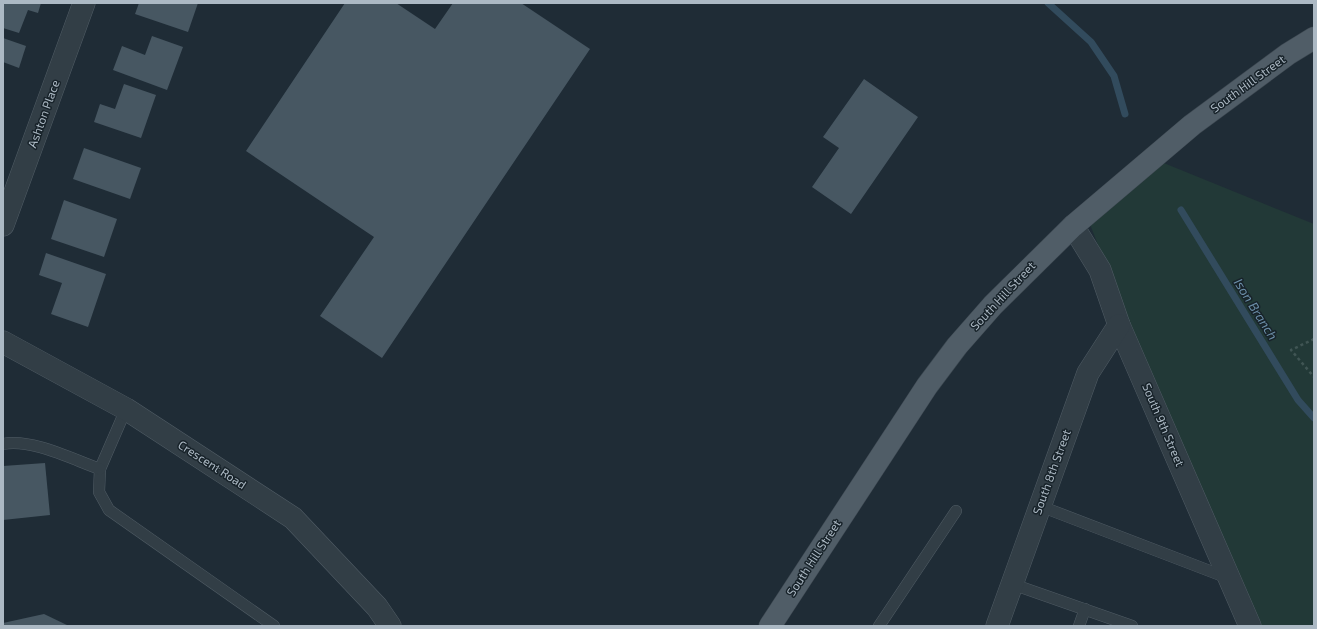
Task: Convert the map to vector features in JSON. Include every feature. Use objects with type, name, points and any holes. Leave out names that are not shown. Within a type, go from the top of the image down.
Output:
[{"type":"main road","name":"South Hill Street","points":[[770,626],[932,380],[957,346],[993,305],[1073,226],[1192,125],[1288,54],[1314,38]]},
{"type":"street","name":"Ashton Place","points":[[3,226],[84,3]]},
{"type":"street","name":"South 9th Street","points":[[1073,226],[1100,270],[1119,325],[1250,626]]},
{"type":"street","name":"South 8th Street","points":[[997,626],[1088,372],[1119,325]]},
{"type":"street","name":"Crescent Road","points":[[3,342],[126,409],[293,518],[377,607],[390,626]]},
{"type":"lane","points":[[126,409],[100,469],[99,492],[109,510],[274,626]]},
{"type":"lane","points":[[3,444],[10,443],[38,447],[100,469]]},
{"type":"lane","points":[[1040,506],[1229,578]]},
{"type":"lane","points":[[883,625],[956,511]]},
{"type":"lane","points":[[1012,584],[1132,626]]},
{"type":"lane","points":[[1079,626],[1085,609]]},
{"type":"path","points":[[1314,339],[1291,350],[1314,377]]},
{"type":"green space","points":[[1149,157],[1314,224],[1314,626],[1245,626],[1088,219]]},
{"type":"building","points":[[3,3],[41,3],[38,13],[28,10],[19,33],[3,28]]},
{"type":"building","points":[[139,3],[198,3],[188,32],[135,14]]},
{"type":"building","points":[[345,3],[396,3],[435,29],[453,3],[521,3],[590,49],[382,358],[320,316],[374,237],[246,151]]},
{"type":"building","points":[[152,36],[183,47],[167,90],[113,70],[122,46],[145,55]]},
{"type":"building","points":[[3,38],[26,46],[19,68],[3,62]]},
{"type":"building","points":[[864,79],[918,117],[851,214],[812,187],[839,148],[823,137]]},
{"type":"building","points":[[124,84],[156,95],[141,138],[94,122],[100,104],[115,109]]},
{"type":"building","points":[[84,148],[141,168],[130,199],[73,179]]},
{"type":"building","points":[[64,200],[117,219],[104,257],[51,239]]},
{"type":"building","points":[[46,253],[106,274],[88,327],[51,314],[62,283],[39,275]]},
{"type":"building","points":[[45,463],[50,515],[3,520],[3,466]]},
{"type":"building","points":[[44,614],[69,626],[3,626],[3,623]]},
{"type":"waterway","name":"Ison Branch","points":[[1048,3],[1091,42],[1114,76],[1125,114]]},
{"type":"waterway","name":"Ison Branch","points":[[1181,210],[1298,400],[1314,418]]}]
